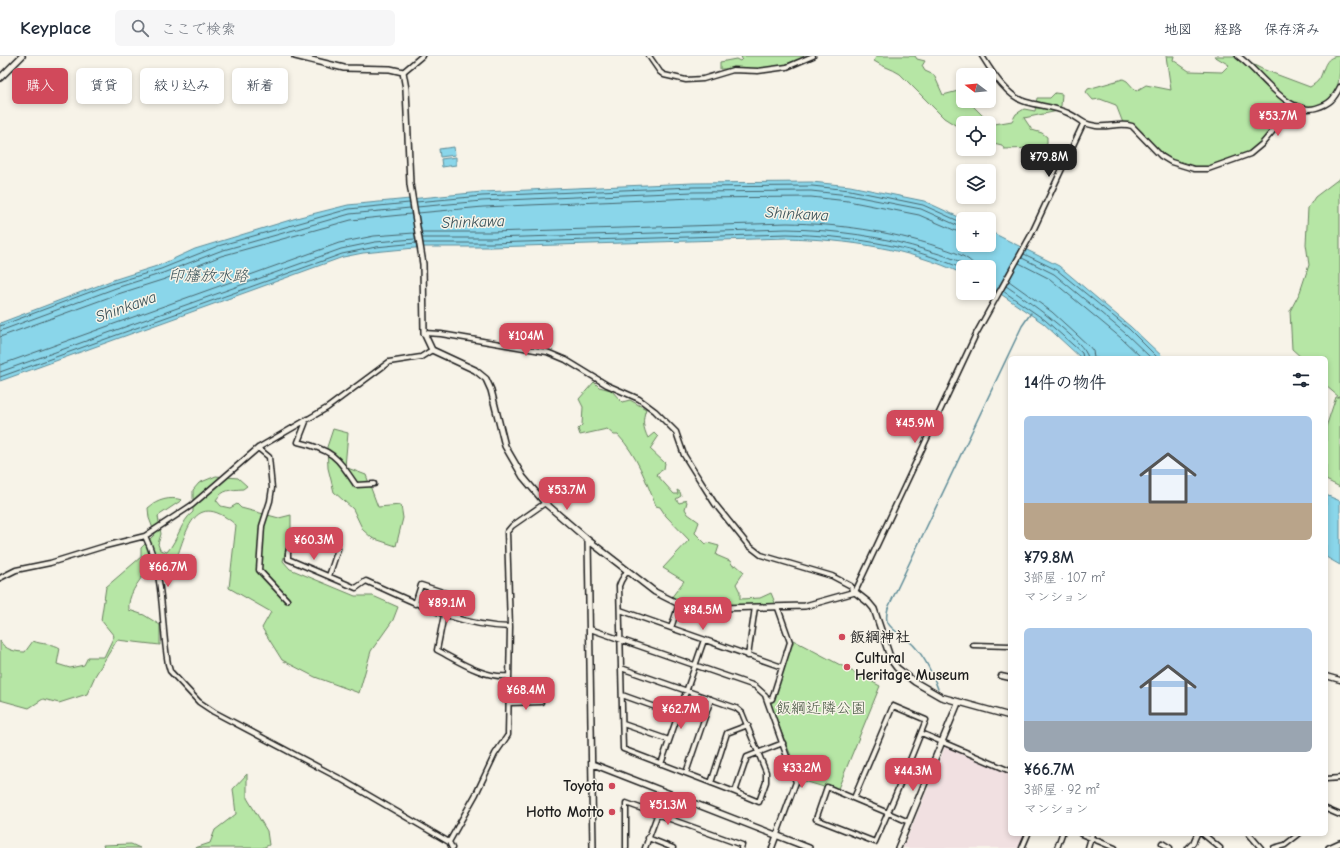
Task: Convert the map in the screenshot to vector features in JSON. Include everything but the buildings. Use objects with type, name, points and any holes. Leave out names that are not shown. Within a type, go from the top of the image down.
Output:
[{"type":"street","points":[[0,78],[22,56]]},
{"type":"street","points":[[295,56],[344,68],[390,69],[403,72]]},
{"type":"street","points":[[403,72],[422,56]]},
{"type":"street","points":[[649,56],[660,72],[664,75],[686,80],[703,79],[733,70],[758,71],[786,67],[813,56]]},
{"type":"street","points":[[982,56],[990,69],[1016,98],[1025,102],[1069,113],[1083,124],[1098,126],[1132,126],[1161,156],[1181,166],[1200,170],[1217,167],[1250,154],[1262,144],[1294,106]]},
{"type":"street","points":[[1238,56],[1294,106],[1311,109],[1327,105],[1333,100],[1340,87]]},
{"type":"street","points":[[403,72],[406,89],[411,187],[424,275],[424,333],[432,350],[475,370],[486,379],[491,390],[505,446],[524,477],[545,503],[588,540],[663,598],[679,604],[707,607],[778,608],[805,606],[853,592],[973,341],[1028,239],[1083,124]]},
{"type":"street","points":[[424,333],[441,334],[547,352],[566,360],[607,385],[639,399],[655,410],[676,432],[684,455],[715,504],[748,545],[761,555],[836,578],[851,586],[853,592],[869,603],[874,609],[891,660],[897,668],[931,692],[958,703],[1008,716]]},
{"type":"street","points":[[0,578],[16,570],[50,563],[105,546],[145,536],[192,505],[258,448],[350,392],[389,362],[421,358],[432,350]]},
{"type":"street","points":[[307,419],[298,442],[318,446],[338,459],[356,485],[374,484]]},
{"type":"street","points":[[258,448],[269,457],[272,488],[270,501],[262,526],[258,570],[288,600]]},
{"type":"street","points":[[145,536],[156,563],[163,602],[168,664],[170,671],[199,702],[227,720],[339,778],[450,846],[495,754],[508,735],[510,627],[506,550],[507,532],[512,526],[545,503]]},
{"type":"street","points":[[329,576],[338,549],[293,534],[288,559],[356,588],[366,581],[415,604],[444,615],[486,627],[510,627]]},
{"type":"street","points":[[588,540],[593,764],[593,848]]},
{"type":"street","points":[[621,668],[738,709],[742,713],[748,726],[767,778],[759,802],[623,749],[620,640],[620,610],[619,586],[620,581],[627,571]]},
{"type":"street","points":[[415,604],[421,585],[461,598],[457,618]]},
{"type":"street","points":[[671,628],[679,604]]},
{"type":"street","points":[[748,656],[754,607]]},
{"type":"street","points":[[768,700],[772,699],[790,642],[778,608]]},
{"type":"street","points":[[620,610],[782,667]]},
{"type":"street","points":[[444,615],[437,650],[480,671],[501,677],[509,676]]},
{"type":"street","points":[[590,629],[755,686],[762,691],[768,700],[796,782],[772,848]]},
{"type":"street","points":[[661,764],[704,640]]},
{"type":"street","points":[[972,645],[1008,646]]},
{"type":"street","points":[[1001,676],[1008,678]]},
{"type":"street","points":[[1328,677],[1340,680]]},
{"type":"street","points":[[622,695],[678,715]]},
{"type":"street","points":[[686,773],[711,699]]},
{"type":"street","points":[[509,704],[541,702]]},
{"type":"street","points":[[898,848],[958,703]]},
{"type":"street","points":[[854,798],[893,706],[926,720],[888,813],[875,842],[816,819],[827,787],[854,798],[888,813],[909,822]]},
{"type":"street","points":[[622,724],[669,740]]},
{"type":"street","points":[[711,783],[727,733],[748,726]]},
{"type":"street","points":[[921,733],[1008,769]]},
{"type":"street","points":[[735,792],[747,757],[783,742]]},
{"type":"street","points":[[593,764],[809,848]]},
{"type":"street","points":[[1328,779],[1340,778]]},
{"type":"street","points":[[626,848],[626,803],[658,813],[742,845],[741,848]]},
{"type":"street","points":[[1328,810],[1340,815]]},
{"type":"street","points":[[645,848],[658,813]]},
{"type":"street","points":[[1022,848],[1027,836]]},
{"type":"street","points":[[1057,848],[1061,836]]},
{"type":"street","points":[[1088,848],[1092,836],[1115,848]]},
{"type":"street","points":[[1188,848],[1193,843],[1196,836]]},
{"type":"street","points":[[1205,836],[1220,848]]},
{"type":"street","points":[[1251,836],[1261,848]]},
{"type":"street","points":[[1274,848],[1285,845],[1296,836]]},
{"type":"street","points":[[648,838],[673,848]]},
{"type":"street","points":[[1162,843],[1170,848]]},
{"type":"street","points":[[1329,848],[1340,843]]},
{"type":"shaded area","points":[[947,746],[1008,772],[1008,836],[1025,836],[1020,848],[903,848],[945,747]]},
{"type":"green space","points":[[741,56],[808,56],[782,66],[757,69],[720,69],[720,62],[736,59],[740,61],[742,59]]},
{"type":"green space","points":[[875,56],[915,56],[917,59],[925,61],[922,66],[925,71],[934,75],[943,95],[956,92],[956,108],[975,108],[983,116],[956,116],[956,126],[944,118],[900,74],[874,61]]},
{"type":"green space","points":[[1166,56],[1174,56],[1173,60],[1189,71],[1222,72],[1229,65],[1214,56],[1236,56],[1262,69],[1310,87],[1319,79],[1328,60],[1335,56],[1340,56],[1340,73],[1336,89],[1328,102],[1321,106],[1312,108],[1287,103],[1288,111],[1280,118],[1261,141],[1246,154],[1233,161],[1220,165],[1193,167],[1167,157],[1137,128],[1133,125],[1123,123],[1116,105],[1100,99],[1093,100],[1086,92],[1088,89],[1123,79],[1127,81],[1136,91],[1146,85],[1171,90]]},
{"type":"green space","points":[[1055,93],[1062,94],[1061,106],[1058,111],[1024,118],[1032,130],[1042,133],[1047,137],[1047,144],[1041,148],[1004,149],[1002,145],[996,144],[996,124],[1012,121],[1016,114],[1024,109],[1035,111],[1037,98],[1050,98]]},
{"type":"green space","points":[[1340,178],[1340,487],[1328,481],[1328,421],[1336,397],[1339,397],[1328,388],[1328,356],[1300,356],[1292,349],[1290,311],[1300,292],[1309,265],[1306,244],[1308,208],[1315,197]]},
{"type":"green space","points":[[594,382],[599,387],[611,390],[622,402],[630,400],[646,409],[644,427],[646,434],[648,438],[654,433],[658,437],[650,449],[665,463],[664,469],[656,474],[674,494],[678,494],[677,490],[680,492],[681,496],[676,499],[679,503],[683,502],[685,499],[687,502],[685,509],[688,514],[699,522],[695,533],[706,544],[708,543],[719,546],[716,555],[730,561],[733,566],[736,565],[744,572],[736,584],[740,592],[740,599],[760,598],[771,593],[776,605],[708,604],[682,601],[671,598],[684,581],[663,568],[689,540],[666,516],[660,507],[656,506],[636,460],[631,451],[618,435],[614,435],[607,429],[580,435],[578,429],[582,425],[583,407],[579,399]]},
{"type":"green space","points":[[333,429],[348,433],[345,467],[366,475],[378,507],[401,505],[403,518],[396,546],[372,538],[363,530],[353,509],[334,492],[328,468],[327,447]]},
{"type":"green space","points":[[216,476],[238,478],[247,486],[243,489],[228,491],[221,494],[216,500],[221,506],[230,508],[237,504],[241,508],[279,518],[291,515],[291,531],[283,561],[290,569],[355,596],[373,596],[398,607],[393,620],[371,651],[359,693],[315,677],[282,660],[262,628],[271,612],[229,588],[236,525],[220,514],[208,511],[199,514],[192,522],[186,533],[171,572],[146,572],[131,594],[129,610],[144,615],[160,625],[160,645],[117,640],[95,676],[87,694],[59,703],[43,699],[29,708],[0,700],[0,641],[5,647],[14,651],[22,652],[25,652],[33,641],[57,646],[60,648],[57,664],[70,668],[84,665],[88,657],[104,657],[114,636],[101,620],[106,587],[141,557],[141,548],[155,534],[149,518],[148,508],[155,503],[168,499],[173,498],[182,500],[158,516],[161,534],[158,544],[160,550],[167,552],[185,520],[193,512],[193,490],[199,483]]},
{"type":"green space","name":"飯綱近隣公園","points":[[793,640],[880,686],[837,791],[801,780],[768,700],[772,699]]},
{"type":"green space","points":[[247,774],[247,798],[267,831],[269,845],[262,848],[195,848],[210,843],[215,830],[236,814],[233,789]]},
{"type":"green space","points":[[131,844],[140,848],[104,848],[103,845]]},
{"type":"water","points":[[454,147],[455,155],[440,157],[439,149]]},
{"type":"water","points":[[456,157],[456,165],[442,167],[441,159]]},
{"type":"water","name":"印旛放水路","points":[[812,182],[850,186],[924,201],[956,216],[956,252],[996,252],[996,234],[1059,266],[1131,327],[1162,356],[1079,356],[1043,323],[996,291],[996,260],[956,260],[956,271],[921,258],[877,247],[855,243],[787,238],[491,247],[425,247],[363,253],[343,257],[0,381],[0,323],[113,280],[160,265],[195,249],[300,217],[348,205],[482,192],[693,183]]},
{"type":"water","points":[[1328,496],[1340,501],[1340,565],[1328,558]]},
{"type":"waterway","points":[[938,689],[930,670],[919,651],[888,623],[886,618],[888,608],[1022,326],[1031,313]]},
{"type":"place","name":"飯綱神社","points":[[842,637]]},
{"type":"place","name":"Cultural Heritage Museum","points":[[847,667]]},
{"type":"place","name":"Toyota","points":[[612,786]]},
{"type":"place","name":"Hotto Motto","points":[[612,812]]},
{"type":"water label","name":"Shinkawa","points":[[797,214]]},
{"type":"water label","name":"Shinkawa","points":[[473,222]]},
{"type":"water label","name":"Shinkawa","points":[[126,307]]}]
